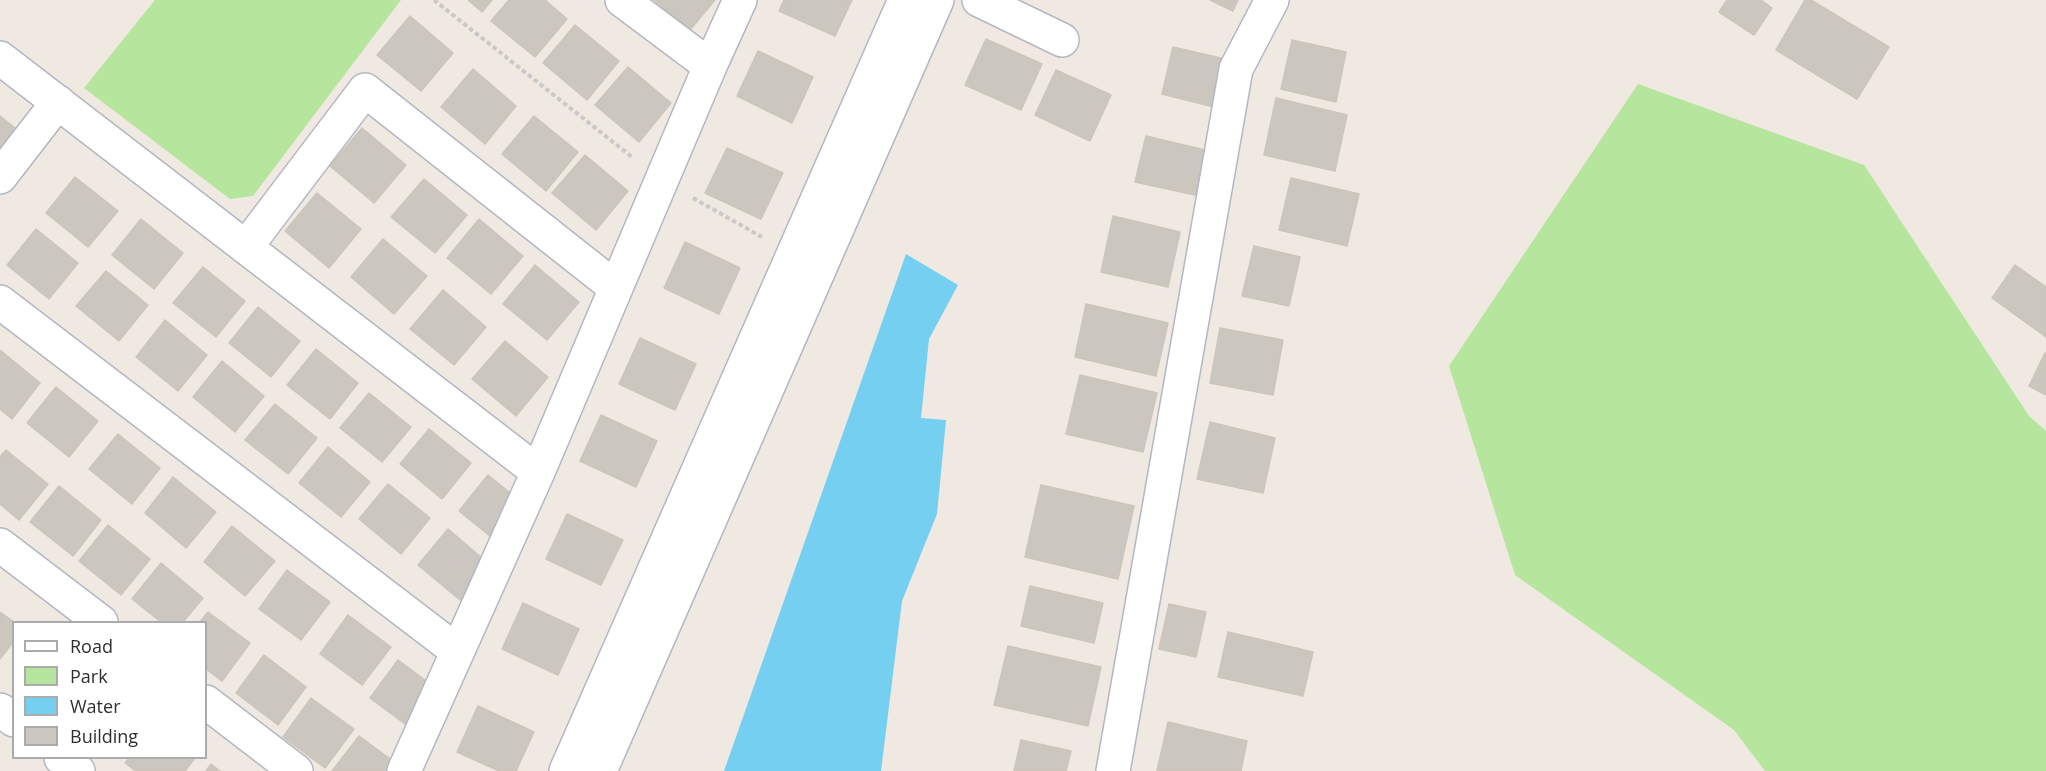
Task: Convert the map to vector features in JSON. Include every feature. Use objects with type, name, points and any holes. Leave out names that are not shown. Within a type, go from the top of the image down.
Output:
[{"type":"street","points":[[622,0],[710,66]]},
{"type":"street","points":[[404,771],[538,472],[710,66],[741,0]]},
{"type":"street","points":[[566,771],[905,0]]},
{"type":"street","points":[[600,771],[936,0]]},
{"type":"street","points":[[979,0],[1062,40]]},
{"type":"street","points":[[1113,771],[1236,69],[1272,0]]},
{"type":"street","points":[[0,58],[538,472]]},
{"type":"street","points":[[246,247],[365,90],[616,288]]},
{"type":"street","points":[[0,177],[58,102]]},
{"type":"street","points":[[0,302],[457,651]]},
{"type":"street","points":[[0,545],[100,621]]},
{"type":"street","points":[[207,703],[296,771]]},
{"type":"street","points":[[62,759],[78,771]]},
{"type":"path","points":[[434,0],[662,180],[763,238]]},
{"type":"green space","points":[[155,0],[401,0],[253,196],[230,199],[84,88]]},
{"type":"green space","points":[[1638,84],[1864,165],[2029,416],[2046,431],[2046,771],[1765,771],[1734,730],[1515,575],[1449,366]]},
{"type":"water","points":[[906,254],[958,285],[929,339],[921,418],[946,420],[937,514],[902,601],[881,771],[724,771]]},
{"type":"building","points":[[468,0],[492,0],[482,12]]},
{"type":"building","points":[[509,0],[545,0],[567,19],[535,57],[491,21]]},
{"type":"building","points":[[654,0],[715,0],[690,30]]},
{"type":"building","points":[[784,0],[852,0],[835,36],[779,11]]},
{"type":"building","points":[[1210,0],[1238,0],[1233,11]]},
{"type":"building","points":[[1727,0],[1761,0],[1772,8],[1754,35],[1719,12]]},
{"type":"building","points":[[1805,0],[1811,0],[1889,47],[1857,99],[1776,50]]},
{"type":"building","points":[[410,16],[453,53],[421,91],[377,55]]},
{"type":"building","points":[[575,25],[619,61],[587,100],[543,63]]},
{"type":"building","points":[[986,39],[1042,64],[1021,110],[965,85]]},
{"type":"building","points":[[1292,40],[1346,52],[1336,102],[1281,89]]},
{"type":"building","points":[[1173,47],[1225,59],[1214,107],[1162,94]]},
{"type":"building","points":[[758,51],[813,77],[792,123],[737,96]]},
{"type":"building","points":[[628,67],[671,103],[639,142],[595,105]]},
{"type":"building","points":[[473,69],[516,106],[485,144],[441,107]]},
{"type":"building","points":[[1056,70],[1111,95],[1090,141],[1035,115]]},
{"type":"building","points":[[1276,98],[1347,115],[1335,171],[1264,155]]},
{"type":"building","points":[[0,116],[15,128],[0,147]]},
{"type":"building","points":[[534,116],[578,152],[546,191],[502,154]]},
{"type":"building","points":[[362,128],[406,165],[374,203],[330,166]]},
{"type":"building","points":[[1146,136],[1205,150],[1195,195],[1135,182]]},
{"type":"building","points":[[727,148],[783,173],[761,219],[705,193]]},
{"type":"building","points":[[585,155],[628,191],[596,230],[552,193]]},
{"type":"building","points":[[75,177],[118,211],[88,247],[46,213]]},
{"type":"building","points":[[1291,178],[1359,194],[1347,246],[1279,230]]},
{"type":"building","points":[[424,179],[467,215],[435,253],[391,217]]},
{"type":"building","points":[[317,193],[361,229],[329,268],[285,231]]},
{"type":"building","points":[[1113,216],[1180,232],[1168,287],[1101,272]]},
{"type":"building","points":[[141,219],[183,253],[154,289],[112,255]]},
{"type":"building","points":[[479,219],[523,256],[491,294],[447,258]]},
{"type":"building","points":[[36,229],[78,263],[49,299],[7,265]]},
{"type":"building","points":[[383,239],[427,276],[394,314],[351,277]]},
{"type":"building","points":[[685,242],[740,268],[719,314],[664,288]]},
{"type":"building","points":[[1254,246],[1300,257],[1289,306],[1242,296]]},
{"type":"building","points":[[535,265],[579,302],[547,340],[503,304]]},
{"type":"building","points":[[2015,265],[2046,287],[2046,337],[1992,298]]},
{"type":"building","points":[[203,267],[245,301],[216,337],[173,303]]},
{"type":"building","points":[[106,271],[148,305],[119,341],[76,306]]},
{"type":"building","points":[[443,290],[486,327],[454,365],[410,329]]},
{"type":"building","points":[[1086,304],[1168,323],[1156,376],[1075,357]]},
{"type":"building","points":[[258,307],[300,341],[271,377],[229,343]]},
{"type":"building","points":[[165,320],[207,355],[178,391],[136,357]]},
{"type":"building","points":[[1220,328],[1283,340],[1273,395],[1210,383]]},
{"type":"building","points":[[640,338],[696,364],[675,410],[619,384]]},
{"type":"building","points":[[505,341],[548,377],[516,416],[472,379]]},
{"type":"building","points":[[316,349],[358,383],[330,419],[287,385]]},
{"type":"building","points":[[0,350],[40,383],[12,419],[0,409]]},
{"type":"building","points":[[2046,353],[2046,395],[2029,386]]},
{"type":"building","points":[[222,361],[264,396],[235,432],[193,397]]},
{"type":"building","points":[[1080,375],[1157,393],[1143,452],[1066,434]]},
{"type":"building","points":[[56,387],[98,421],[69,457],[27,423]]},
{"type":"building","points":[[369,393],[411,427],[382,462],[340,428]]},
{"type":"building","points":[[275,404],[317,438],[288,474],[245,440]]},
{"type":"building","points":[[601,415],[657,441],[636,487],[580,461]]},
{"type":"building","points":[[1210,422],[1275,438],[1263,493],[1197,479]]},
{"type":"building","points":[[429,429],[471,463],[442,499],[400,464]]},
{"type":"building","points":[[118,434],[160,468],[132,504],[89,469]]},
{"type":"building","points":[[328,447],[370,482],[341,517],[299,483]]},
{"type":"building","points":[[6,450],[48,484],[19,520],[0,504],[0,457]]},
{"type":"building","points":[[488,475],[530,509],[501,545],[459,511]]},
{"type":"building","points":[[173,477],[216,512],[186,548],[145,513]]},
{"type":"building","points":[[388,484],[430,518],[401,554],[359,519]]},
{"type":"building","points":[[1041,485],[1134,506],[1118,579],[1025,557]]},
{"type":"building","points":[[59,486],[101,520],[73,556],[30,522]]},
{"type":"building","points":[[567,514],[623,540],[601,585],[546,559]]},
{"type":"building","points":[[108,525],[150,559],[121,595],[79,561]]},
{"type":"building","points":[[232,526],[275,561],[245,596],[204,562]]},
{"type":"building","points":[[448,529],[489,564],[460,600],[418,565]]},
{"type":"building","points":[[161,563],[203,598],[184,621],[160,621],[132,599]]},
{"type":"building","points":[[287,570],[330,602],[301,640],[259,609]]},
{"type":"building","points":[[1030,586],[1103,603],[1094,643],[1021,626]]},
{"type":"building","points":[[523,603],[579,629],[558,675],[502,649]]},
{"type":"building","points":[[1169,604],[1206,612],[1196,657],[1159,649]]},
{"type":"building","points":[[0,612],[13,621],[12,644],[0,659]]},
{"type":"building","points":[[208,612],[250,643],[222,681],[207,670],[207,621],[201,621]]},
{"type":"building","points":[[348,615],[391,647],[362,685],[320,654]]},
{"type":"building","points":[[1228,632],[1313,652],[1303,696],[1218,677]]},
{"type":"building","points":[[1008,646],[1101,667],[1088,726],[994,705]]},
{"type":"building","points":[[264,655],[306,687],[278,725],[236,693]]},
{"type":"building","points":[[398,660],[441,692],[413,730],[370,698]]},
{"type":"building","points":[[311,698],[354,729],[325,768],[283,737]]},
{"type":"building","points":[[478,706],[534,732],[516,771],[499,771],[457,752]]},
{"type":"building","points":[[1168,722],[1247,741],[1241,771],[1157,771]]},
{"type":"building","points":[[359,736],[401,767],[398,771],[332,771]]},
{"type":"building","points":[[1021,740],[1071,751],[1066,771],[1014,771]]},
{"type":"building","points":[[128,759],[194,759],[185,771],[136,771],[125,763]]},
{"type":"building","points":[[211,764],[220,771],[206,771]]}]
